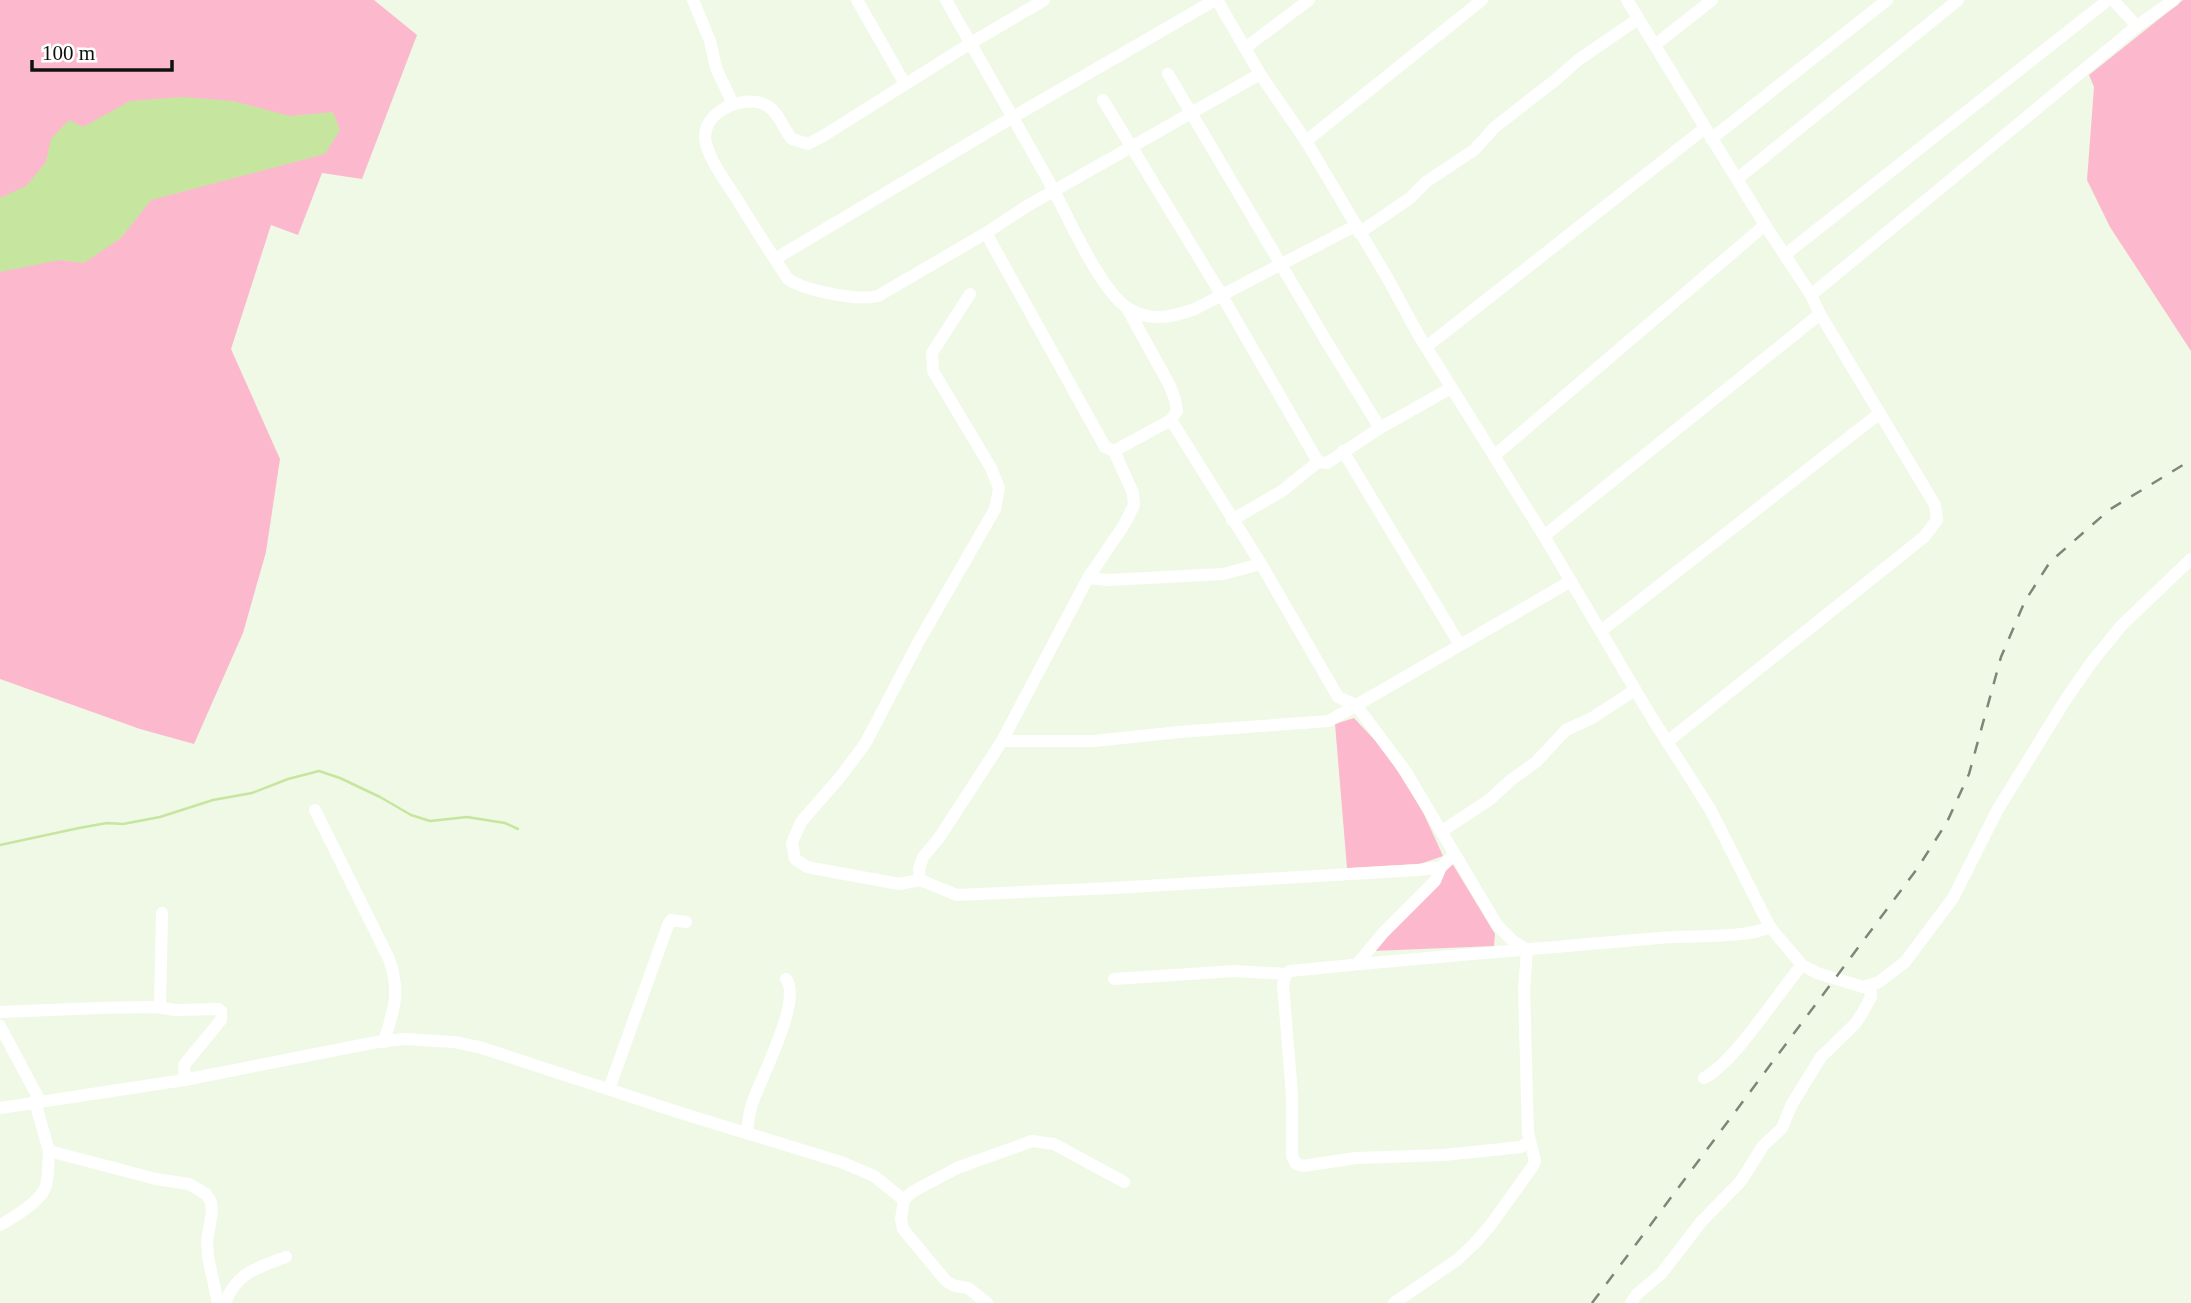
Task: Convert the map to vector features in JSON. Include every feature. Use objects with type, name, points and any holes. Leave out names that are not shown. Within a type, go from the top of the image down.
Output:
[{"type":"street","points":[[693,0],[710,41],[716,68],[733,104]]},
{"type":"street","points":[[857,0],[905,84]]},
{"type":"street","points":[[946,0],[1080,241],[1106,284],[1127,308],[1170,386],[1177,411],[1171,420],[1114,451]]},
{"type":"street","points":[[1044,0],[808,144],[792,139],[777,114],[764,104],[743,101],[733,104],[714,118],[708,125],[706,144],[718,170],[788,279],[807,288],[871,298],[1260,74]]},
{"type":"street","points":[[775,259],[1216,0],[1260,74],[1306,141],[1426,347],[1710,809],[1770,927],[1802,965],[1854,986],[1870,986],[1879,982],[1905,962],[1953,898],[1998,809],[2091,663],[2121,626],[2191,559]]},
{"type":"street","points":[[1245,48],[1309,0]]},
{"type":"street","points":[[1306,141],[1482,0]]},
{"type":"street","points":[[1627,0],[1811,295],[1936,505],[1937,520],[1924,537],[1667,742]]},
{"type":"street","points":[[1655,45],[1712,0]]},
{"type":"street","points":[[1426,347],[1886,0]]},
{"type":"street","points":[[1737,179],[1958,0]]},
{"type":"street","points":[[1786,254],[2110,0],[2137,26]]},
{"type":"street","points":[[1811,295],[2137,26],[2174,0]]},
{"type":"street","points":[[1127,308],[1163,318],[1195,309],[1357,230],[1410,198],[1426,182],[1474,150],[1495,127],[1578,60],[1638,19]]},
{"type":"street","points":[[1168,74],[1380,428]]},
{"type":"street","points":[[1103,100],[1221,294],[1318,462]]},
{"type":"street","points":[[1494,456],[1765,225]]},
{"type":"street","points":[[920,880],[922,857],[939,838],[1002,741],[1088,578],[1124,525],[1134,505],[1133,493],[1114,451],[1105,447],[986,233]]},
{"type":"street","points":[[970,294],[932,354],[933,371],[991,468],[999,488],[995,509],[919,641],[865,744],[801,822],[792,844],[795,859],[807,867],[899,884],[920,880],[957,895],[1127,888],[1441,867]]},
{"type":"street","points":[[1544,536],[1820,314]]},
{"type":"street","points":[[1232,520],[1282,491],[1318,462],[1327,463],[1380,428],[1451,388]]},
{"type":"street","points":[[1601,631],[1880,413]]},
{"type":"street","points":[[1171,420],[1261,564],[1338,697],[1356,705],[1405,772],[1497,925],[1527,950]]},
{"type":"street","points":[[1343,451],[1460,645]]},
{"type":"street","points":[[1088,578],[1110,580],[1223,574],[1261,564]]},
{"type":"street","points":[[1002,741],[1094,741],[1329,721],[1571,582]]},
{"type":"street","points":[[1442,831],[1489,800],[1536,762],[1566,730],[1592,718],[1635,690]]},
{"type":"street","points":[[314,810],[394,972],[396,999],[384,1042]]},
{"type":"street","points":[[1357,964],[1384,932],[1435,881],[1441,867],[1454,855]]},
{"type":"street","points":[[160,1007],[162,913]]},
{"type":"street","points":[[609,1088],[668,925],[671,920],[686,922]]},
{"type":"street","points":[[1114,979],[1235,971],[1286,974],[1290,971],[1357,964],[1680,936],[1747,933],[1770,927]]},
{"type":"street","points":[[1394,1303],[1457,1261],[1489,1227],[1535,1161],[1529,1141],[1524,989],[1527,950]]},
{"type":"street","points":[[1704,1078],[1716,1071],[1802,965]]},
{"type":"street","points":[[1286,974],[1283,985],[1293,1095],[1292,1156],[1296,1164],[1303,1166],[1356,1158],[1444,1155],[1521,1147],[1529,1141]]},
{"type":"street","points":[[747,1132],[752,1105],[790,1005],[791,992],[786,979]]},
{"type":"street","points":[[1631,1303],[1637,1294],[1661,1274],[1700,1222],[1741,1181],[1763,1146],[1782,1128],[1792,1104],[1821,1057],[1855,1024],[1863,1012],[1871,997],[1870,986]]},
{"type":"street","points":[[0,1012],[160,1007],[176,1010],[212,1008],[221,1011],[221,1020],[184,1065],[186,1080]]},
{"type":"street","points":[[0,1026],[37,1102],[49,1151],[47,1184],[44,1191],[38,1199],[0,1225]]},
{"type":"street","points":[[0,1108],[186,1080],[384,1042],[428,1040],[479,1047],[852,1166],[874,1176],[904,1200]]},
{"type":"street","points":[[988,1303],[968,1288],[946,1282],[903,1229],[901,1219],[904,1200],[912,1192],[957,1168],[1032,1142],[1054,1144],[1124,1182]]},
{"type":"street","points":[[49,1151],[189,1184],[206,1194],[211,1202],[212,1212],[207,1241],[208,1257],[218,1303]]},
{"type":"street","points":[[225,1303],[237,1281],[247,1272],[286,1257]]},
{"type":"shaded area","points":[[0,0],[374,0],[417,35],[362,179],[322,173],[298,235],[271,225],[231,349],[280,459],[266,552],[243,633],[194,744],[140,729],[0,679]]},
{"type":"shaded area","points":[[2183,0],[2191,0],[2191,351],[2110,227],[2087,180],[2094,87],[2089,75]]},
{"type":"shaded area","points":[[183,97],[233,101],[290,116],[333,112],[340,130],[325,154],[151,200],[121,238],[84,263],[60,260],[0,272],[0,198],[26,186],[46,162],[51,139],[69,120],[83,127],[130,101]]},
{"type":"shaded area","points":[[1354,718],[1385,751],[1423,812],[1443,856],[1420,864],[1347,868],[1335,724]]},
{"type":"shaded area","points":[[1452,863],[1495,934],[1494,946],[1373,951]]},
{"type":"waterway","points":[[0,845],[107,823],[123,824],[160,817],[213,800],[252,793],[319,771],[380,797],[411,815],[430,821],[467,817],[505,823],[518,829]]},
{"type":"railway","points":[[1592,1303],[1917,869],[1947,822],[1969,774],[2001,657],[2025,601],[2050,562],[2109,510],[2191,460]]}]
